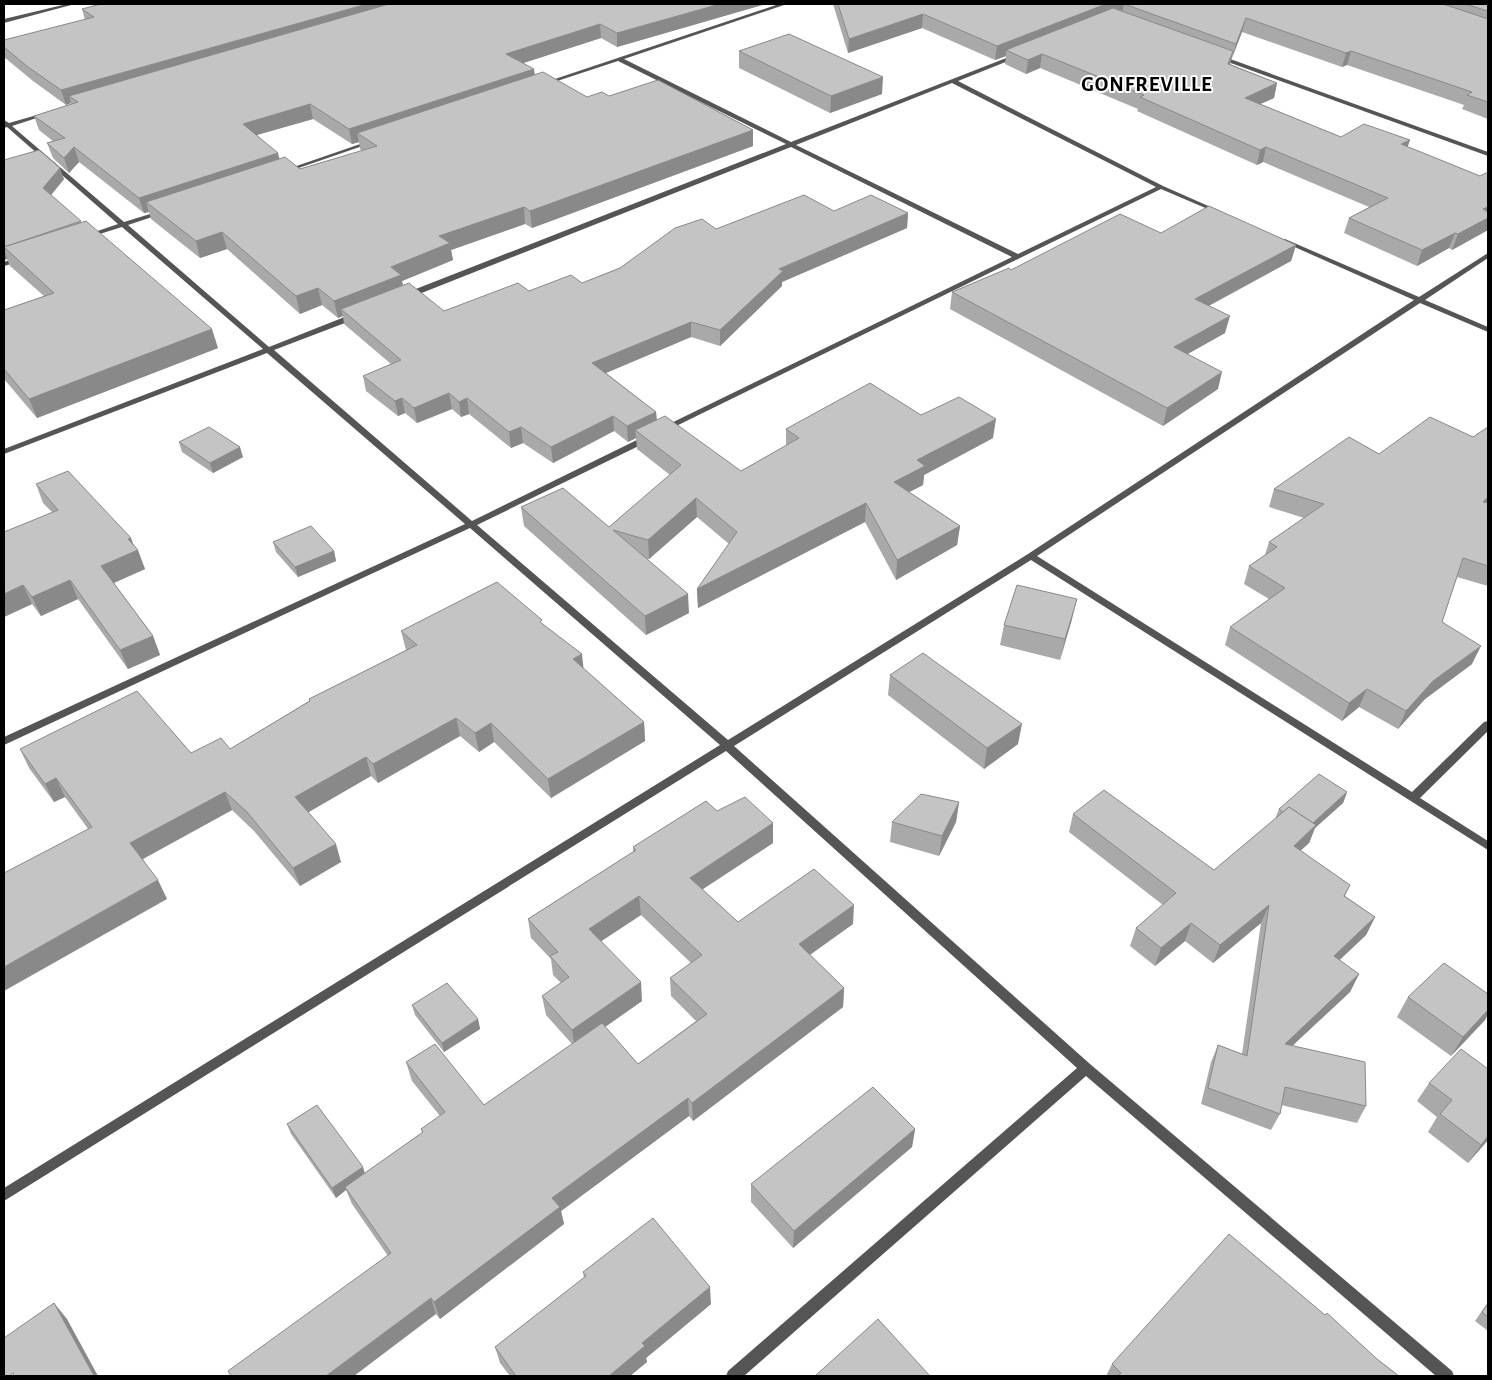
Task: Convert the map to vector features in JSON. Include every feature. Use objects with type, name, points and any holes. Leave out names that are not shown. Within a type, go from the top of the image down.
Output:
[{"type":"street","points":[[4,21],[72,4]]},
{"type":"street","points":[[535,87],[784,4]]},
{"type":"street","points":[[396,300],[1024,53]]},
{"type":"street","points":[[1212,54],[1488,154]]},
{"type":"street","points":[[619,59],[1018,257]]},
{"type":"street","points":[[954,81],[1161,187],[1224,214]]},
{"type":"street","points":[[5,125],[56,112]]},
{"type":"street","points":[[5,125],[728,746],[1086,1068],[1448,1376]]},
{"type":"street","points":[[282,172],[376,140]]},
{"type":"street","points":[[4,741],[470,524],[1161,187]]},
{"type":"street","points":[[77,240],[170,209]]},
{"type":"street","points":[[1278,238],[1488,330]]},
{"type":"street","points":[[4,264],[31,255]]},
{"type":"street","points":[[4,1195],[1031,556],[1421,301],[1488,255]]},
{"type":"street","points":[[4,452],[360,314]]},
{"type":"street","points":[[1031,556],[1488,846]]},
{"type":"street","points":[[1413,798],[1488,725]]},
{"type":"street","points":[[733,1376],[1086,1068]]},
{"type":"building","points":[[101,4],[367,4],[61,90],[28,67],[4,47],[4,40],[94,17],[82,9]]},
{"type":"building","points":[[389,4],[720,4],[617,33],[600,24],[506,54],[534,69],[349,129],[310,104],[243,124],[278,153],[139,198],[74,147],[64,158],[47,143],[65,138],[34,116],[78,102],[69,96]]},
{"type":"building","points":[[838,4],[1106,4],[997,46],[923,14],[849,39]]},
{"type":"building","points":[[1124,4],[1443,4],[1488,19],[1488,102],[1467,95],[1472,92],[1351,51],[1346,53],[1246,18],[1236,44]]},
{"type":"building","points":[[1465,4],[1488,4],[1488,11]]},
{"type":"building","points":[[1113,8],[1233,51],[1228,64],[1277,83],[1245,98],[1341,137],[1364,124],[1410,140],[1401,144],[1480,176],[1488,172],[1488,207],[1483,209],[1488,212],[1488,218],[1422,250],[1349,218],[1388,198],[1266,147],[1260,150],[1140,97],[1144,95],[1042,54],[1028,60],[1006,50]]},
{"type":"building","points":[[789,34],[883,77],[831,96],[739,51]]},
{"type":"building","points":[[543,72],[587,97],[602,92],[609,96],[658,80],[753,130],[530,211],[524,207],[439,236],[450,243],[391,267],[401,275],[334,301],[318,288],[296,296],[222,232],[196,241],[146,202],[285,157],[300,169],[377,146],[357,133]]},
{"type":"building","points":[[39,150],[60,168],[43,188],[81,221],[4,247],[4,160]]},
{"type":"building","points":[[804,195],[834,211],[871,195],[908,213],[779,269],[783,271],[720,330],[691,322],[592,363],[656,412],[627,426],[613,416],[551,447],[521,427],[509,432],[467,398],[459,402],[449,393],[414,408],[402,398],[395,401],[363,376],[401,360],[341,309],[409,283],[444,311],[518,283],[529,291],[571,275],[582,283],[620,268],[675,228],[702,219],[716,229]]},
{"type":"building","points":[[1209,206],[1296,245],[1195,299],[1230,316],[1174,347],[1222,372],[1167,408],[952,292],[1009,268],[1011,270],[1120,214],[1161,233]]},
{"type":"building","points":[[86,221],[212,329],[29,399],[4,369],[4,310],[54,293],[4,247]]},
{"type":"building","points":[[870,383],[921,415],[959,397],[996,419],[917,460],[925,466],[894,482],[960,526],[897,560],[866,503],[697,589],[737,532],[696,498],[648,540],[613,530],[688,594],[645,616],[521,507],[563,488],[609,527],[681,465],[635,430],[665,416],[741,471],[799,438],[786,429]]},
{"type":"building","points":[[1430,417],[1473,437],[1488,427],[1488,497],[1483,502],[1488,503],[1488,566],[1463,558],[1442,622],[1481,646],[1433,681],[1406,711],[1367,689],[1349,703],[1230,627],[1285,588],[1249,566],[1277,547],[1269,542],[1324,504],[1274,489],[1349,437],[1379,454]]},
{"type":"building","points":[[209,427],[240,447],[210,463],[179,442]]},
{"type":"building","points":[[68,471],[131,538],[128,539],[138,550],[101,566],[153,636],[120,650],[70,580],[32,597],[23,585],[4,594],[4,532],[58,510],[36,484]]},
{"type":"building","points":[[311,526],[334,551],[295,567],[273,542]]},
{"type":"building","points":[[497,582],[542,620],[540,622],[582,654],[573,659],[644,722],[548,779],[491,723],[475,733],[456,718],[373,764],[366,757],[295,797],[336,844],[293,868],[247,812],[225,792],[130,843],[158,880],[4,967],[4,873],[92,827],[56,778],[45,784],[20,749],[137,691],[191,753],[221,738],[230,749],[310,701],[309,699],[417,645],[401,631]]},
{"type":"building","points":[[1017,585],[1077,599],[1065,639],[1004,625]]},
{"type":"building","points":[[923,653],[1022,724],[987,748],[890,675]]},
{"type":"building","points":[[1319,774],[1347,792],[1313,823],[1289,807],[1283,812],[1279,809]]},
{"type":"building","points":[[1104,790],[1214,870],[1289,807],[1316,825],[1294,846],[1350,885],[1344,896],[1375,917],[1334,956],[1359,974],[1285,1044],[1365,1062],[1366,1106],[1285,1087],[1280,1114],[1208,1088],[1218,1045],[1247,1056],[1269,905],[1220,945],[1191,923],[1161,948],[1136,928],[1176,893],[1073,814]]},
{"type":"building","points":[[921,794],[959,802],[942,836],[892,822]]},
{"type":"building","points":[[745,797],[773,823],[690,878],[738,922],[814,869],[854,905],[799,944],[844,988],[692,1103],[688,1098],[552,1198],[560,1207],[434,1302],[431,1298],[326,1376],[231,1376],[228,1371],[391,1253],[345,1187],[423,1132],[421,1129],[445,1112],[406,1062],[435,1044],[484,1105],[602,1023],[638,1064],[707,1014],[670,978],[702,955],[639,896],[589,929],[641,982],[572,1030],[542,996],[569,977],[550,956],[558,952],[528,919],[636,850],[633,847],[706,801],[717,811]]},
{"type":"building","points":[[1444,963],[1488,994],[1488,1010],[1463,1037],[1408,997]]},
{"type":"building","points":[[447,983],[478,1019],[442,1043],[412,1005]]},
{"type":"building","points":[[1461,1049],[1488,1069],[1488,1136],[1481,1145],[1440,1114],[1452,1100],[1429,1083]]},
{"type":"building","points":[[873,1087],[915,1129],[794,1231],[751,1184]]},
{"type":"building","points":[[317,1105],[363,1167],[332,1188],[287,1124]]},
{"type":"building","points":[[653,1218],[710,1287],[642,1343],[645,1346],[609,1376],[516,1376],[495,1347],[586,1276],[583,1272]]},
{"type":"building","points":[[1229,1234],[1325,1315],[1327,1313],[1377,1359],[1399,1376],[1118,1376],[1121,1373],[1112,1364]]},
{"type":"building","points":[[54,1303],[94,1376],[14,1376],[13,1373],[9,1376],[4,1376],[4,1338]]},
{"type":"building","points":[[1488,1304],[1488,1317],[1482,1312]]},
{"type":"building","points":[[878,1319],[930,1376],[815,1376]]},
{"type":"district","name":"GONFREVILLE","points":[[1147,84]]}]
